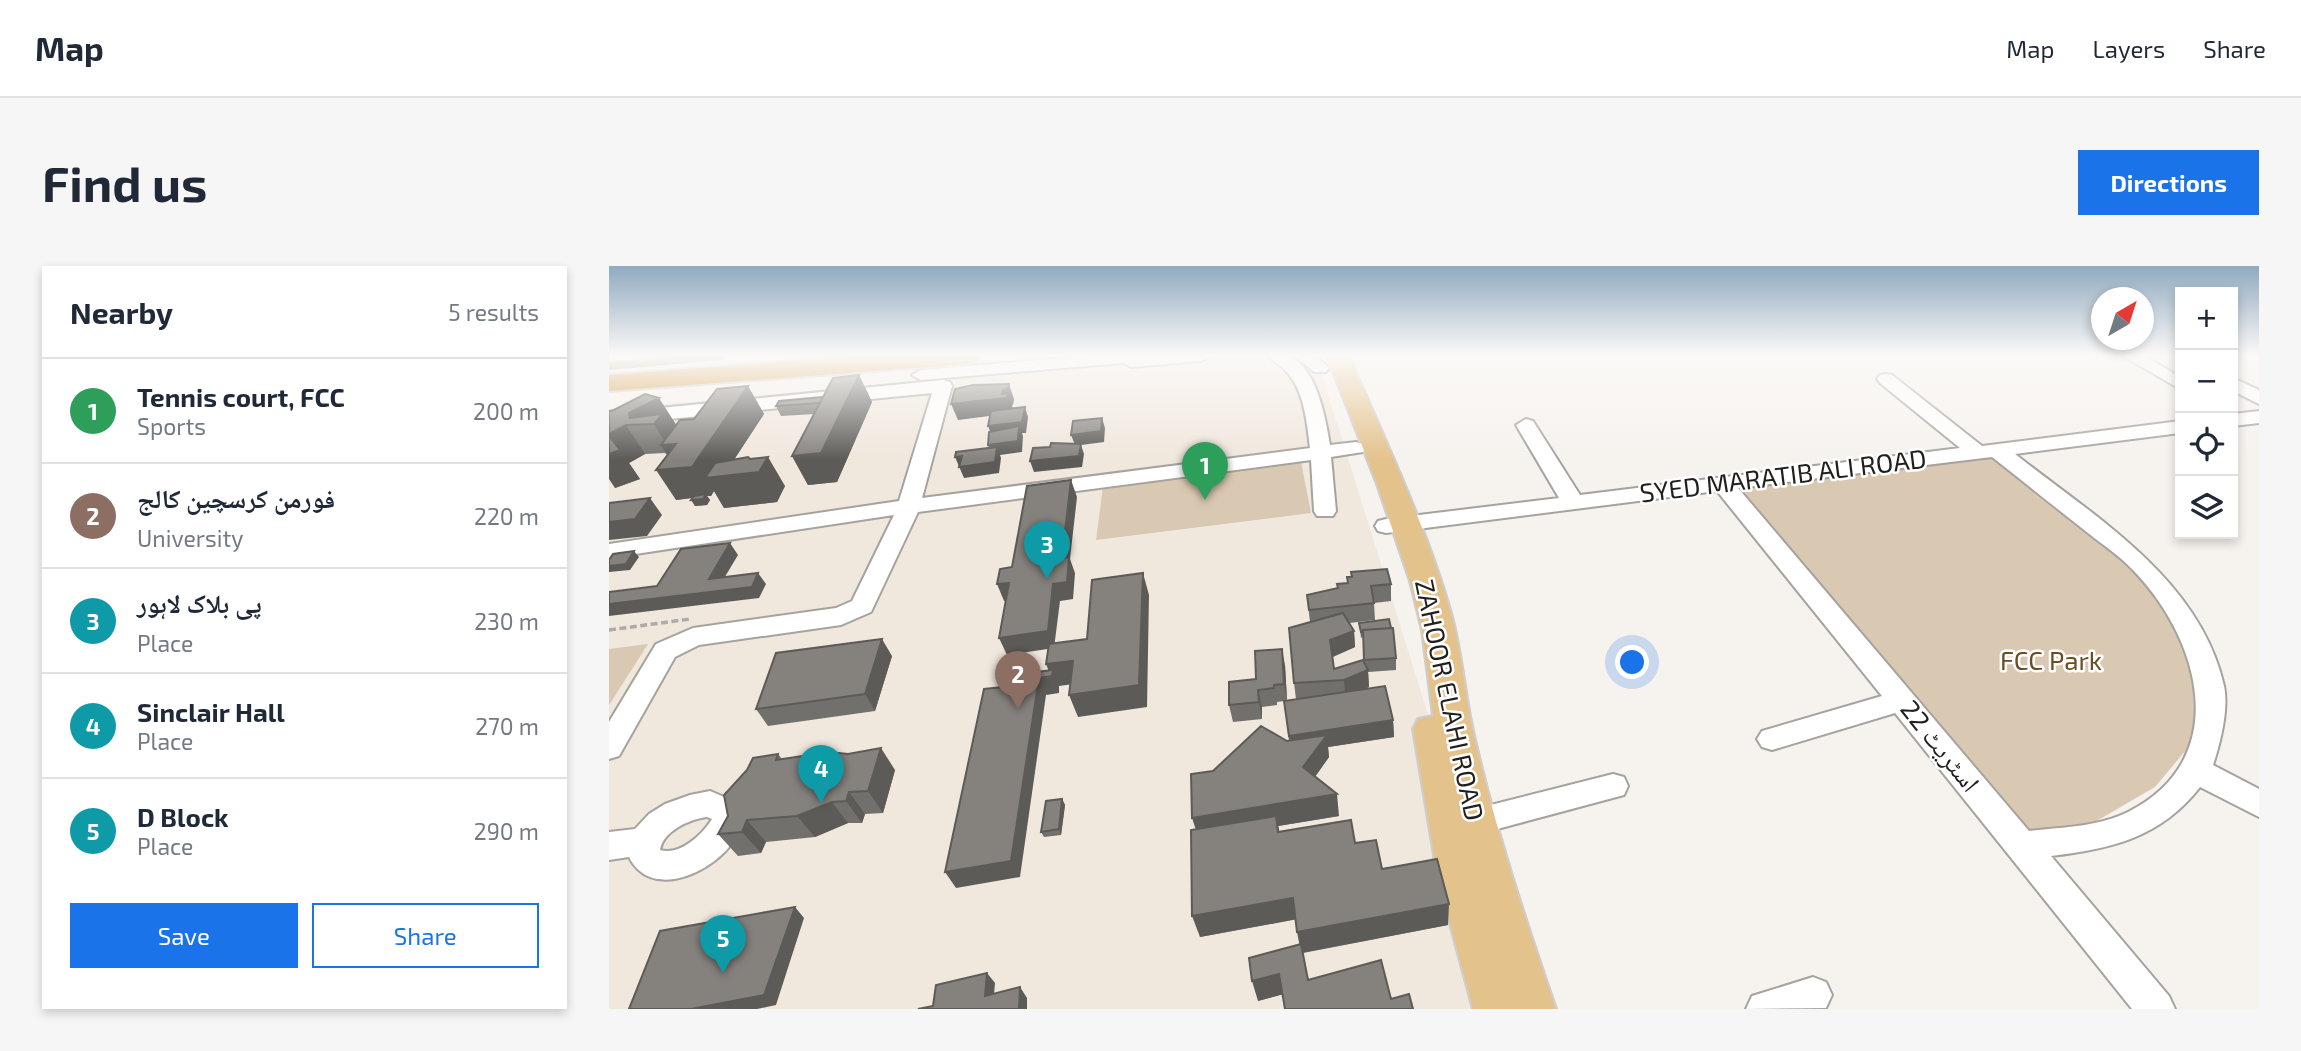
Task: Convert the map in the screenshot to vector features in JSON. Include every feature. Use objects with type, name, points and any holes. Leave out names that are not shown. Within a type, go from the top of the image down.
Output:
[{"type":"main road","name":"ZAHOOR ELAHI ROAD","points":[[1333,391],[1356,448],[1395,525],[1459,879],[1497,1009]]},
{"type":"main road","name":"ZAHOOR ELAHI ROAD","points":[[1334,391],[1436,615],[1453,726],[1475,822],[1491,882],[1532,1009]]},
{"type":"street","points":[[609,406],[757,391]]},
{"type":"street","points":[[609,419],[896,391]]},
{"type":"street","points":[[609,748],[665,651],[679,643],[693,637],[841,616],[862,606],[909,506],[942,391]]},
{"type":"street","points":[[1308,391],[1317,424],[1325,511]]},
{"type":"street","points":[[1902,391],[2143,565],[2188,625],[2198,646],[2211,688],[2207,740],[2196,770],[2175,796],[2140,821],[2099,837],[2020,846]]},
{"type":"street","points":[[1526,425],[1573,502]]},
{"type":"street","name":"SYED MARATIB ALI ROAD","points":[[1395,525],[2175,427]]},
{"type":"street","points":[[609,551],[909,506],[1356,448]]},
{"type":"street","name":"اسٹریٹ 22","points":[[1723,484],[1904,700],[2020,846],[2156,1009]]},
{"type":"street","points":[[1772,739],[1904,700]]},
{"type":"street","points":[[2196,770],[2259,804]]},
{"type":"street","points":[[1475,822],[1613,786]]},
{"type":"street","points":[[609,846],[646,841]]},
{"type":"street","points":[[1765,1009],[1813,995]]},
{"type":"path","points":[[609,630],[703,617]]},
{"type":"shaded area","points":[[810,391],[1327,391],[1520,1009],[609,1009],[609,409]]},
{"type":"green space","name":"FCC Park","points":[[1996,454],[2111,543],[2182,626],[2203,703],[2192,743],[2155,787],[2088,826],[2028,834],[1737,487]]},
{"type":"green space","points":[[1301,462],[1311,513],[1096,540],[1103,487]]},
{"type":"green space","points":[[648,644],[609,705],[609,649]]},
{"type":"building","points":[[716,391],[745,391],[692,467],[656,470],[676,444],[661,445],[680,420],[694,419]]},
{"type":"building","points":[[826,391],[851,391],[821,453],[792,456]]},
{"type":"building","points":[[955,391],[1008,393],[1007,398],[951,404]]},
{"type":"building","points":[[645,394],[659,398],[629,413],[630,418],[662,414],[654,424],[626,425],[609,434],[609,411]]},
{"type":"building","points":[[823,397],[820,403],[776,406],[779,401]]},
{"type":"building","points":[[1025,407],[1022,422],[988,426],[991,411]]},
{"type":"building","points":[[1102,418],[1101,431],[1071,435],[1073,421]]},
{"type":"building","points":[[1019,426],[1018,441],[988,445],[989,432]]},
{"type":"building","points":[[609,436],[620,450],[609,454]]},
{"type":"building","points":[[1051,443],[1081,444],[1079,456],[1030,461],[1033,448],[1050,447]]},
{"type":"building","points":[[997,447],[995,462],[959,467],[962,456],[955,457],[956,452]]},
{"type":"building","points":[[748,457],[768,457],[759,472],[705,478],[715,463]]},
{"type":"building","points":[[1071,480],[1062,558],[1069,557],[1067,582],[1053,584],[1048,631],[999,638],[1009,583],[997,584],[1000,569],[1012,567],[1027,486]]},
{"type":"building","points":[[706,494],[703,499],[691,500],[694,496]]},
{"type":"building","points":[[650,498],[635,519],[609,522],[609,503]]},
{"type":"building","points":[[730,543],[709,579],[758,573],[752,587],[609,604],[609,592],[657,586],[681,549]]},
{"type":"building","points":[[634,551],[626,564],[609,566],[613,554]]},
{"type":"building","points":[[1387,569],[1391,584],[1371,586],[1374,603],[1309,610],[1307,595],[1338,588],[1337,584],[1348,583],[1347,577],[1352,577],[1351,572]]},
{"type":"building","points":[[1143,573],[1139,685],[1069,695],[1073,661],[1046,664],[1049,644],[1087,639],[1092,580]]},
{"type":"building","points":[[1343,613],[1354,631],[1330,640],[1334,669],[1363,660],[1368,670],[1344,680],[1294,683],[1289,628]]},
{"type":"building","points":[[1389,619],[1391,628],[1361,632],[1359,623]]},
{"type":"building","points":[[1393,628],[1396,658],[1364,660],[1363,630]]},
{"type":"building","points":[[882,639],[865,694],[756,709],[776,653]]},
{"type":"building","points":[[1282,649],[1284,684],[1258,690],[1259,702],[1229,705],[1229,682],[1256,679],[1255,651]]},
{"type":"building","points":[[1053,670],[1052,676],[1039,678],[1011,861],[945,872],[984,689],[1003,687],[1005,676]]},
{"type":"building","points":[[1385,686],[1393,720],[1289,736],[1284,701]]},
{"type":"building","points":[[1261,726],[1287,741],[1327,735],[1303,767],[1337,794],[1192,818],[1191,774],[1213,771]]},
{"type":"building","points":[[881,748],[868,791],[849,792],[846,801],[832,802],[797,816],[747,820],[742,832],[718,834],[728,816],[724,795],[747,770],[753,758],[778,754],[776,760],[829,752],[848,754]]},
{"type":"building","points":[[1062,799],[1059,829],[1041,832],[1046,801]]},
{"type":"building","points":[[1276,816],[1278,832],[1351,820],[1355,843],[1376,840],[1382,869],[1437,859],[1449,904],[1297,932],[1293,898],[1192,916],[1191,830]]},
{"type":"building","points":[[795,907],[764,995],[691,1009],[629,1009],[660,931]]},
{"type":"building","points":[[1301,944],[1308,980],[1381,960],[1391,999],[1409,994],[1413,1009],[1285,1009],[1279,974],[1252,981],[1249,958]]},
{"type":"building","points":[[987,973],[985,996],[1020,987],[1019,1009],[918,1009],[933,1006],[936,985]]},
{"type":"place","name":"Tennis court, FCC","points":[[1205,500]]},
{"type":"place","name":"پی بلاک لاہور","points":[[1047,579]]},
{"type":"place","name":"فورمن کرسچین کالج","points":[[1018,709]]},
{"type":"place","name":"Sinclair Hall","points":[[821,803]]},
{"type":"place","name":"D Block","points":[[723,973]]}]
